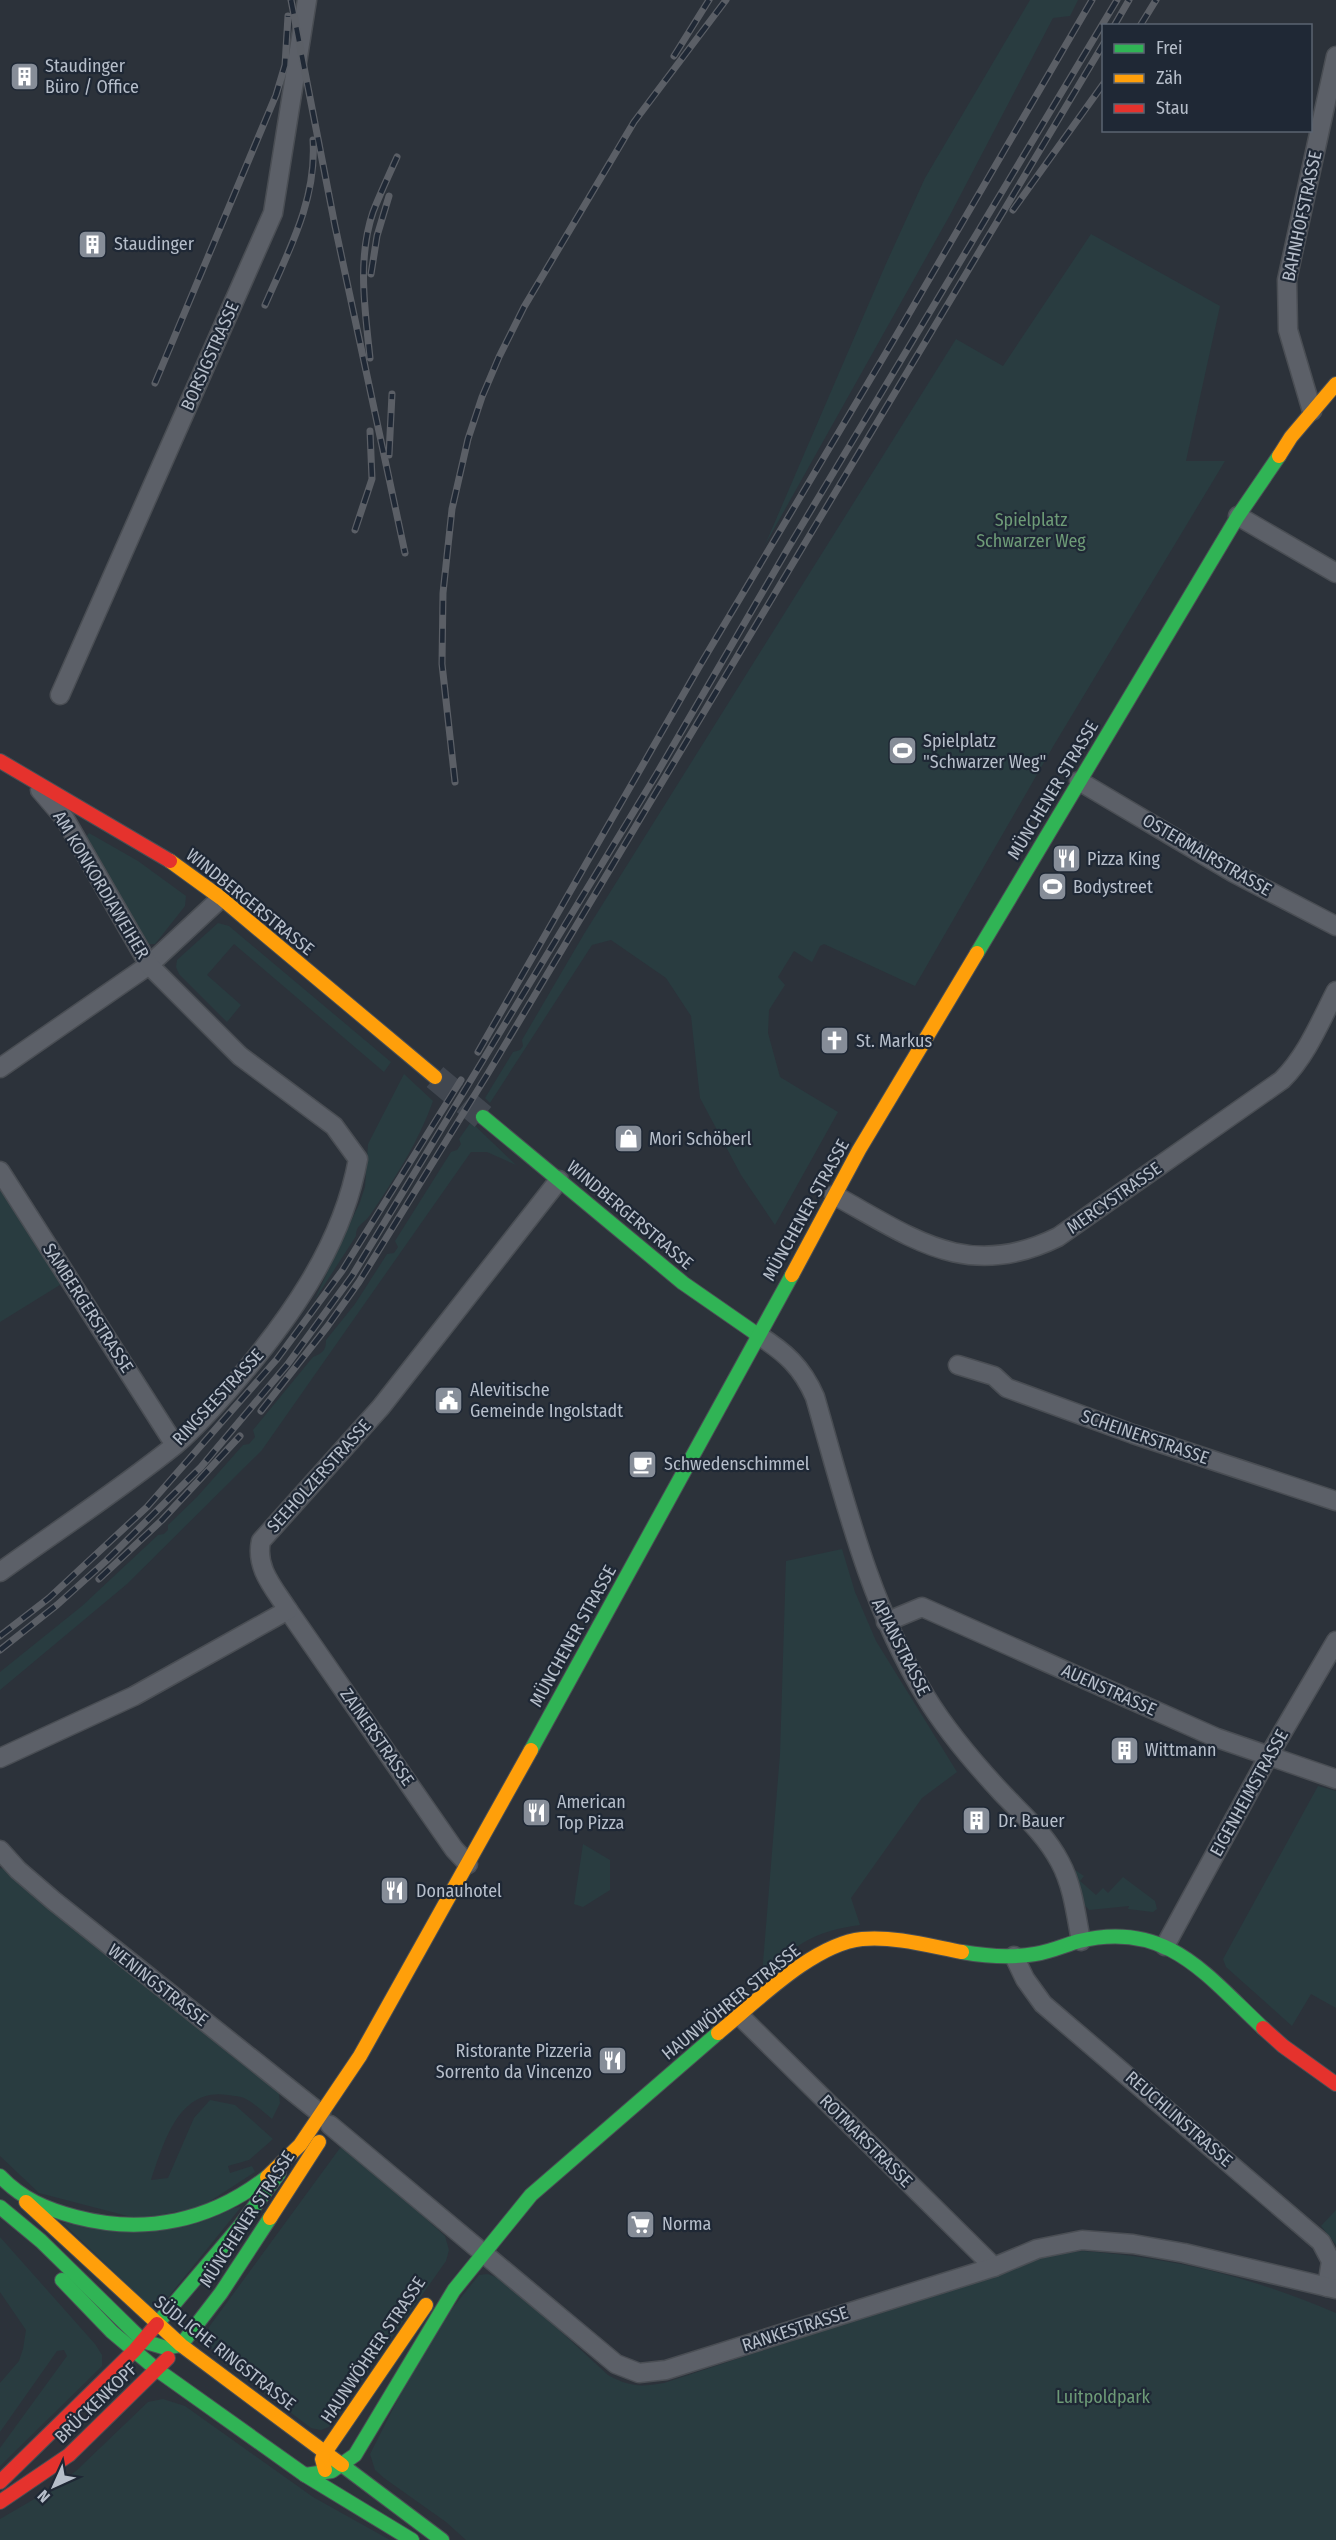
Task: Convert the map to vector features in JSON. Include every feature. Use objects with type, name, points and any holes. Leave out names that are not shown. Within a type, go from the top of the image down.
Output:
[{"type":"main road","name":"MÜNCHENER STRASSE","points":[[156,2369],[181,2345],[220,2293],[326,2120],[725,1400],[834,1195],[1238,516],[1276,457],[1336,384]]},
{"type":"main road","name":"AM KONKORDIAWEIHER","points":[[0,760],[28,776]]},
{"type":"main road","name":"WINDBERGERSTRASSE","points":[[28,776],[156,851],[221,898],[435,1077]]},
{"type":"main road","name":"WINDBERGERSTRASSE","points":[[483,1117],[683,1283],[758,1335]]},
{"type":"main road","name":"HAUNWÖHRER STRASSE","points":[[327,2474],[342,2467],[355,2456],[454,2290],[472,2250],[504,2213],[531,2195],[786,1976],[809,1961],[851,1941],[889,1939],[967,1953],[1014,1956],[1058,1950],[1081,1941],[1121,1935],[1149,1939],[1192,1962],[1283,2046],[1336,2084]]},
{"type":"main road","name":"MÜNCHENER STRASSE","points":[[138,2346],[240,2226],[297,2149],[326,2120]]},
{"type":"main road","points":[[20,2196],[71,2216],[112,2226],[159,2226],[191,2218],[236,2198],[255,2186],[297,2149]]},
{"type":"main road","name":"SÜDLICHE RINGSTRASSE","points":[[0,2176],[181,2345],[442,2540]]},
{"type":"main road","points":[[0,2207],[41,2241],[138,2346],[156,2369],[305,2475],[412,2540]]},
{"type":"main road","points":[[0,2211],[71,2290],[138,2346],[172,2349],[181,2345]]},
{"type":"main road","name":"HAUNWÖHRER STRASSE","points":[[324,2454],[435,2291]]},
{"type":"main road","name":"BRÜCKENKOPF","points":[[0,2482],[138,2346]]},
{"type":"main road","name":"BRÜCKENKOPF","points":[[0,2502],[69,2455],[156,2369]]},
{"type":"main road","points":[[324,2454],[322,2459],[327,2474],[344,2498]]},
{"type":"main road","points":[[355,2456],[356,2469],[368,2485]]},
{"type":"main road","points":[[305,2475],[327,2474]]},
{"type":"street","name":"BORSIGSTRASSE","points":[[60,695],[273,213],[307,0]]},
{"type":"street","name":"BAHNHOFSTRASSE","points":[[1312,411],[1288,330],[1287,280],[1336,56]]},
{"type":"street","points":[[1238,516],[1336,573]]},
{"type":"street","name":"AM KONKORDIAWEIHER","points":[[28,776],[65,819],[149,964],[240,1056],[334,1126],[358,1159]]},
{"type":"street","name":"OSTERMAIRSTRASSE","points":[[1079,781],[1234,873],[1336,926]]},
{"type":"street","points":[[0,1068],[149,964],[221,898]]},
{"type":"street","name":"MERCYSTRASSE","points":[[834,1195],[941,1250],[982,1257],[1003,1256],[1038,1247],[1058,1237],[1282,1080],[1305,1050],[1336,991]]},
{"type":"street","name":"RINGSEESTRASSE","points":[[0,1572],[175,1445],[238,1379],[264,1348],[297,1301],[329,1249],[346,1206],[358,1159]]},
{"type":"street","name":"SAMBERGERSTRASSE","points":[[0,1171],[175,1445]]},
{"type":"street","name":"SEEHOLZERSTRASSE","points":[[288,1610],[262,1568],[258,1554],[261,1541],[400,1383],[559,1180]]},
{"type":"street","name":"APIANSTRASSE","points":[[758,1335],[795,1361],[815,1397],[856,1545],[886,1622],[905,1661],[940,1719],[979,1768],[1052,1848],[1067,1878],[1081,1941]]},
{"type":"street","name":"SCHEINERSTRASSE","points":[[958,1365],[994,1376],[1007,1388],[1123,1430],[1336,1501]]},
{"type":"street","name":"AUENSTRASSE","points":[[886,1622],[922,1607],[1217,1738],[1336,1779]]},
{"type":"street","points":[[0,1758],[134,1696],[288,1610]]},
{"type":"street","name":"ZAINERSTRASSE","points":[[288,1610],[454,1849],[468,1864]]},
{"type":"street","name":"EIGENHEIMSTRASSE","points":[[1165,1946],[1268,1757],[1336,1641]]},
{"type":"street","name":"WENINGSTRASSE","points":[[0,1850],[18,1870],[54,1901],[326,2120]]},
{"type":"street","name":"REUCHLINSTRASSE","points":[[1014,1956],[1025,1979],[1043,2004],[1321,2242],[1331,2261],[1331,2288]]},
{"type":"street","name":"ROTMARSTRASSE","points":[[740,2016],[994,2266]]},
{"type":"street","name":"RANKESTRASSE","points":[[326,2120],[472,2250],[615,2364],[639,2373],[666,2370],[994,2266],[1037,2249],[1082,2240],[1132,2244],[1184,2253],[1331,2288]]},
{"type":"green space","points":[[1030,0],[1078,0],[1070,16],[1053,18],[950,215],[765,545],[925,178]]},
{"type":"green space","name":"Spielplatz Schwarzer Weg","points":[[1091,234],[1220,306],[1186,461],[1225,461],[1054,745],[915,986],[824,944],[820,946],[812,962],[794,951],[778,977],[785,985],[769,1010],[768,1033],[780,1077],[838,1112],[775,1225],[741,1175],[700,1098],[691,1016],[666,978],[611,940],[592,945],[490,1103],[485,1098],[513,1052],[520,1050],[523,1046],[522,1040],[584,934],[956,339],[1003,366]]},
{"type":"green space","points":[[89,833],[138,861],[186,896],[185,906],[155,944],[147,944],[87,840]]},
{"type":"green space","points":[[218,923],[229,926],[391,1062],[384,1072],[234,944],[207,975],[241,1005],[227,1022],[179,974],[176,967],[177,960]]},
{"type":"green space","points":[[404,1074],[433,1101],[397,1174],[370,1215],[359,1226],[356,1236],[314,1301],[360,1202],[365,1187],[368,1144]]},
{"type":"green space","points":[[471,1122],[516,1165],[487,1152],[471,1152],[262,1450],[127,1584],[0,1690],[0,1672],[82,1606],[158,1535],[164,1534],[168,1530],[168,1525],[197,1497],[243,1445],[249,1444],[255,1437],[253,1430],[313,1357],[323,1351],[326,1340],[355,1304],[387,1254],[394,1253],[398,1247],[395,1241],[451,1152],[457,1150],[461,1144],[459,1139]]},
{"type":"green space","points":[[0,1190],[63,1283],[0,1322]]},
{"type":"green space","points":[[842,1549],[855,1592],[876,1641],[957,1772],[922,1798],[851,1898],[860,1925],[830,1931],[806,1941],[762,1975],[780,1754],[786,1561]]},
{"type":"green space","points":[[1318,1786],[1336,1791],[1336,2008],[1311,1994],[1292,2026],[1226,1967],[1223,1959]]},
{"type":"green space","points":[[583,1844],[610,1860],[610,1890],[583,1907],[574,1904]]},
{"type":"green space","points":[[0,1868],[13,1871],[278,2086],[280,2103],[272,2119],[242,2097],[211,2095],[197,2100],[185,2109],[176,2121],[161,2150],[151,2180],[168,2178],[194,2118],[210,2100],[235,2105],[273,2139],[249,2160],[228,2166],[230,2173],[252,2166],[255,2172],[201,2207],[139,2219],[39,2193],[0,2156]]},
{"type":"green space","points":[[1075,1870],[1084,1876],[1080,1881],[1096,1895],[1103,1888],[1108,1893],[1123,1877],[1155,1901],[1157,1909],[1153,1912],[1128,1909],[1129,1906],[1089,1910],[1083,1903]]},
{"type":"green space","points":[[347,2147],[445,2236],[449,2250],[446,2261],[329,2427],[321,2430],[311,2428],[218,2358],[209,2343],[208,2331],[340,2148]]},
{"type":"green space","points":[[241,2207],[156,2312],[63,2223]]},
{"type":"green space","points":[[1336,2210],[1336,2245],[1321,2226]]},
{"type":"green space","points":[[0,2237],[95,2344],[102,2355],[102,2366],[0,2466],[0,2448],[67,2356],[64,2350],[57,2351],[0,2432],[0,2383],[19,2361],[26,2330],[0,2292]]},
{"type":"green space","name":"Luitpoldpark","points":[[1083,2251],[1150,2259],[1212,2271],[1274,2289],[1336,2313],[1336,2540],[466,2540],[446,2522],[375,2470],[370,2454],[430,2336],[479,2275],[488,2274],[506,2281],[608,2375],[629,2384],[642,2385],[664,2383],[995,2274],[1038,2256]]},
{"type":"green space","points":[[163,2399],[185,2406],[313,2497],[390,2540],[0,2540],[0,2519],[48,2491],[76,2471],[148,2402]]},
{"type":"tunnel","points":[[435,1077],[483,1117]]},
{"type":"railway","points":[[291,0],[335,226],[405,553]]},
{"type":"railway","points":[[674,56],[709,0]]},
{"type":"railway","points":[[455,782],[442,664],[443,593],[452,509],[468,439],[482,397],[524,307],[634,122],[726,0]]},
{"type":"railway","points":[[478,1052],[699,667],[1092,0]]},
{"type":"railway","points":[[1103,24],[1117,0]]},
{"type":"railway","points":[[1115,24],[1129,0]]},
{"type":"railway","points":[[1141,24],[1156,0]]},
{"type":"railway","points":[[155,383],[276,95],[285,65],[288,16]]},
{"type":"railway","points":[[0,1650],[57,1605],[106,1561],[201,1467],[287,1365],[352,1276],[656,775],[787,550],[1102,25]]},
{"type":"railway","points":[[261,1411],[359,1282],[487,1075],[1102,46]]},
{"type":"railway","points":[[1013,210],[1102,86]]},
{"type":"railway","points":[[265,305],[306,205],[313,162],[313,140]]},
{"type":"railway","points":[[370,358],[364,285],[365,248],[373,212],[397,157]]},
{"type":"railway","points":[[371,274],[377,236],[389,196]]},
{"type":"railway","points":[[389,455],[392,394]]},
{"type":"railway","points":[[355,530],[372,479],[370,431]]},
{"type":"railway","points":[[0,1636],[49,1598],[147,1507],[277,1359],[342,1271],[461,1080]]},
{"type":"railway","points":[[99,1579],[162,1520],[240,1436]]},
{"type":"traffic: fast","points":[[977,953],[1238,516],[1279,456]]},
{"type":"traffic: fast","points":[[483,1117],[683,1283],[758,1335]]},
{"type":"traffic: fast","points":[[531,1750],[792,1275]]},
{"type":"traffic: fast","points":[[962,1952],[1017,1956],[1046,1952],[1079,1941],[1110,1936],[1137,1938],[1161,1945],[1182,1956],[1202,1971],[1263,2028]]},
{"type":"traffic: fast","points":[[305,2475],[332,2471],[355,2455],[454,2290],[531,2195],[718,2033]]},
{"type":"traffic: fast","points":[[157,2324],[240,2226],[279,2173]]},
{"type":"traffic: fast","points":[[0,2176],[26,2197],[55,2210],[76,2217],[127,2225],[152,2224],[200,2214],[246,2192],[267,2177]]},
{"type":"traffic: fast","points":[[0,2207],[41,2241],[143,2341],[166,2348],[181,2345],[221,2293],[270,2218]]},
{"type":"traffic: fast","points":[[62,2280],[112,2332],[156,2369],[305,2475],[412,2540]]},
{"type":"traffic: fast","points":[[342,2465],[442,2540]]},
{"type":"traffic: slow","points":[[1279,456],[1291,437],[1336,384]]},
{"type":"traffic: slow","points":[[170,861],[221,898],[435,1077]]},
{"type":"traffic: slow","points":[[792,1275],[859,1150],[977,953]]},
{"type":"traffic: slow","points":[[267,2177],[300,2145],[360,2056],[531,1750]]},
{"type":"traffic: slow","points":[[718,2033],[786,1976],[824,1951],[843,1943],[874,1938],[912,1942],[962,1952]]},
{"type":"traffic: slow","points":[[270,2218],[319,2142]]},
{"type":"traffic: slow","points":[[26,2202],[181,2345],[342,2465]]},
{"type":"traffic: slow","points":[[325,2470],[322,2459],[324,2454],[426,2305]]},
{"type":"traffic: jam","points":[[0,761],[170,861]]},
{"type":"traffic: jam","points":[[1263,2028],[1283,2046],[1336,2084]]},
{"type":"traffic: jam","points":[[0,2482],[134,2351],[157,2324]]},
{"type":"traffic: jam","points":[[0,2502],[69,2455],[168,2358]]},
{"type":"place","name":"Staudinger Büro / Office","points":[[24,76]]},
{"type":"place","name":"Staudinger","points":[[93,244]]},
{"type":"place","name":"Spielplatz \"Schwarzer Weg\"","points":[[902,751]]},
{"type":"place","name":"Pizza King","points":[[1066,859]]},
{"type":"place","name":"Bodystreet","points":[[1052,887]]},
{"type":"place","name":"St. Markus","points":[[835,1041]]},
{"type":"place","name":"Mori Schöberl","points":[[628,1139]]},
{"type":"place","name":"Alevitische Gemeinde Ingolstadt","points":[[449,1400]]},
{"type":"place","name":"Schwedenschimmel","points":[[643,1464]]},
{"type":"place","name":"Wittmann","points":[[1124,1750]]},
{"type":"place","name":"American Top Pizza","points":[[536,1812]]},
{"type":"place","name":"Dr. Bauer","points":[[977,1821]]},
{"type":"place","name":"Donauhotel","points":[[395,1891]]},
{"type":"place","name":"Ristorante Pizzeria Sorrento da Vincenzo","points":[[613,2061]]},
{"type":"place","name":"Norma","points":[[641,2224]]}]
